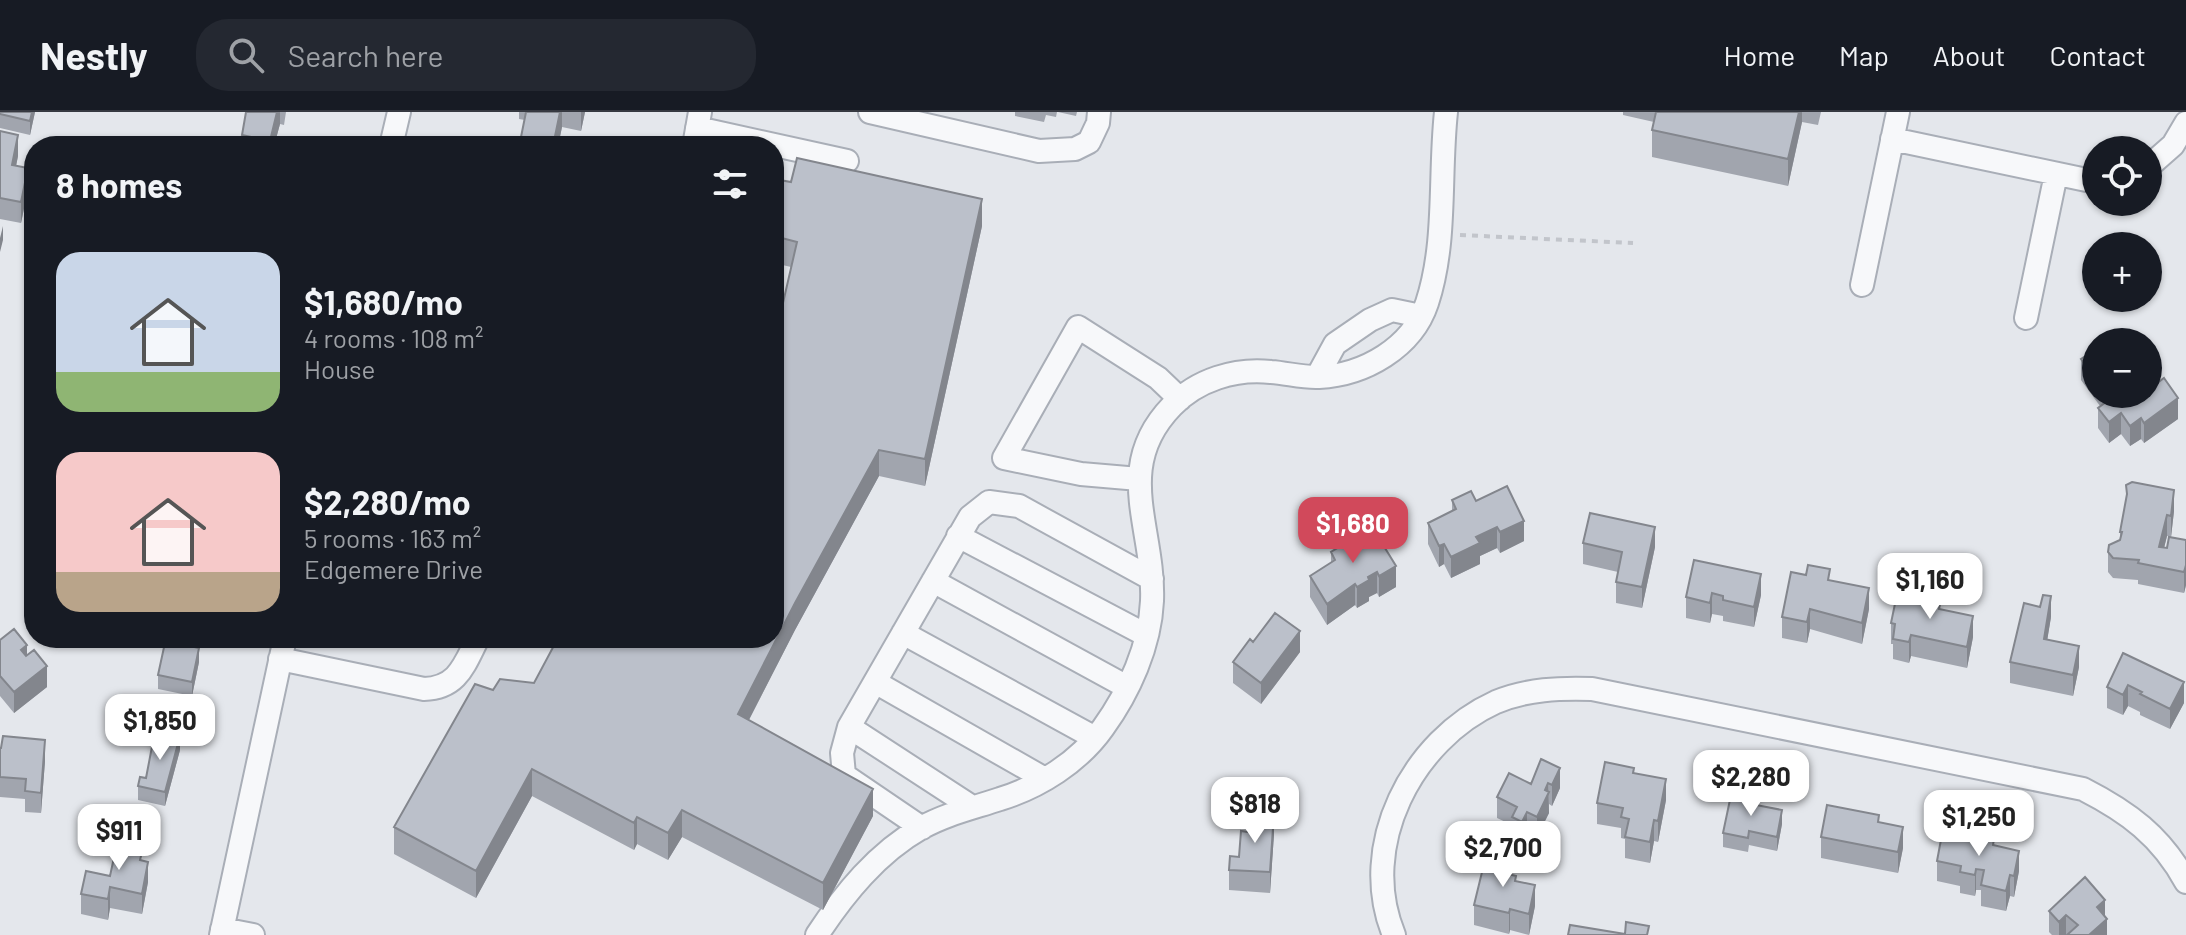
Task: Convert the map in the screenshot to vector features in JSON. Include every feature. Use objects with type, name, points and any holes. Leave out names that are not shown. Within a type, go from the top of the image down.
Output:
[{"type":"street","points":[[393,136],[399,112]]},
{"type":"street","points":[[870,112],[1039,151],[1075,149],[1089,142],[1098,123],[1099,112]]},
{"type":"street","points":[[817,935],[833,911],[868,871],[898,843],[922,828],[972,807],[1002,799],[1045,779],[1095,738],[1127,687],[1150,621],[1152,579],[1138,492],[1139,479],[1144,446],[1156,424],[1180,399],[1218,376],[1239,372],[1270,371],[1317,377],[1373,364],[1399,345],[1416,326],[1433,282],[1440,234],[1441,157],[1446,112]]},
{"type":"street","points":[[1862,285],[1898,112]]},
{"type":"street","points":[[2162,155],[2173,145],[2186,123]]},
{"type":"street","points":[[697,129],[720,136]]},
{"type":"street","points":[[1892,139],[2082,179]]},
{"type":"street","points":[[784,150],[847,161]]},
{"type":"street","points":[[2026,318],[2056,174]]},
{"type":"street","points":[[1317,377],[1335,344],[1370,320],[1392,310],[1421,316]]},
{"type":"street","points":[[1139,479],[1081,474],[1004,458],[1078,327],[1158,378],[1180,399]]},
{"type":"street","points":[[922,828],[844,775],[842,753],[849,727],[970,517],[989,502],[1019,506],[1152,579]]},
{"type":"street","points":[[958,536],[1146,635]]},
{"type":"street","points":[[933,581],[1127,687]]},
{"type":"street","points":[[903,633],[1095,738]]},
{"type":"street","points":[[253,935],[222,932],[282,649],[381,681],[438,689],[461,672],[473,648]]},
{"type":"street","points":[[875,682],[1045,779]]},
{"type":"street","points":[[1394,935],[1384,897],[1382,852],[1399,798],[1414,772],[1437,743],[1482,709],[1536,690],[1564,688],[1592,689],[2083,789],[2117,806],[2153,835],[2186,882]]},
{"type":"street","points":[[849,727],[972,807]]},
{"type":"path","points":[[1440,234],[1633,243]]},
{"type":"building","points":[[0,112],[32,112],[30,121]]},
{"type":"building","points":[[246,112],[277,112],[271,136],[242,135]]},
{"type":"building","points":[[526,112],[560,112],[555,136],[521,136]]},
{"type":"building","points":[[1656,112],[1799,112],[1788,159],[1652,130]]},
{"type":"building","points":[[0,131],[18,135],[12,165],[24,167],[24,187],[21,202],[0,198]]},
{"type":"building","points":[[797,158],[982,199],[925,459],[879,450],[784,624],[784,299],[797,242],[784,239],[784,181],[791,182]]},
{"type":"building","points":[[2164,378],[2178,398],[2144,423],[2141,418],[2130,426],[2121,413],[2109,422],[2098,408],[2162,408]]},
{"type":"building","points":[[2132,482],[2174,490],[2171,516],[2167,515],[2159,547],[2167,548],[2169,537],[2186,540],[2184,572],[2138,563],[2139,560],[2113,558],[2108,552],[2109,545],[2120,540],[2126,485]]},
{"type":"building","points":[[1507,486],[1524,521],[1500,532],[1497,527],[1476,537],[1480,543],[1451,557],[1444,544],[1439,546],[1428,523],[1456,509],[1452,500],[1471,491],[1476,501]]},
{"type":"building","points":[[1590,513],[1655,527],[1642,587],[1616,582],[1622,552],[1583,543]]},
{"type":"building","points":[[1372,527],[1396,566],[1379,576],[1377,572],[1357,587],[1355,584],[1327,604],[1310,576],[1335,560],[1331,552]]},
{"type":"building","points":[[1694,560],[1761,574],[1754,607],[1723,600],[1723,596],[1712,593],[1710,603],[1686,597]]},
{"type":"building","points":[[1808,565],[1830,569],[1828,580],[1869,588],[1862,623],[1810,609],[1807,622],[1782,617],[1791,572],[1806,575]]},
{"type":"building","points":[[1921,590],[1942,594],[1939,609],[1973,616],[1967,647],[1911,635],[1909,642],[1893,639],[1895,624],[1891,623],[1896,599],[1918,603]]},
{"type":"building","points":[[2043,595],[2051,596],[2044,639],[2079,646],[2073,675],[2010,662],[2024,603],[2040,607]]},
{"type":"building","points":[[1275,613],[1300,631],[1261,683],[1233,662]]},
{"type":"building","points":[[14,629],[24,641],[21,650],[26,656],[34,650],[47,666],[14,692],[0,676],[0,640]]},
{"type":"building","points":[[164,648],[199,648],[192,682],[158,675]]},
{"type":"building","points":[[553,648],[772,648],[738,714],[873,789],[823,883],[682,810],[668,833],[637,817],[634,823],[532,769],[476,871],[394,827],[475,684],[493,690],[500,679],[534,683]]},
{"type":"building","points":[[2123,653],[2184,682],[2170,709],[2128,685],[2123,695],[2107,687]]},
{"type":"building","points":[[155,731],[180,736],[165,792],[138,786],[140,777],[146,778]]},
{"type":"building","points":[[3,736],[45,740],[41,793],[25,791],[26,779],[0,777]]},
{"type":"building","points":[[1541,759],[1560,768],[1552,785],[1548,783],[1545,790],[1549,792],[1537,817],[1527,812],[1522,822],[1512,817],[1517,807],[1497,797],[1509,773],[1531,784]]},
{"type":"building","points":[[1605,762],[1634,768],[1633,773],[1666,779],[1658,821],[1654,820],[1650,842],[1625,837],[1629,819],[1621,817],[1623,808],[1597,803]]},
{"type":"building","points":[[1731,795],[1757,800],[1756,805],[1782,810],[1777,837],[1749,831],[1748,838],[1723,833]]},
{"type":"building","points":[[1827,805],[1879,815],[1878,822],[1903,827],[1898,852],[1821,837]]},
{"type":"building","points":[[1249,812],[1274,813],[1270,872],[1229,870],[1230,856],[1239,857],[1241,831],[1248,832]]},
{"type":"building","points":[[1943,829],[1994,839],[1993,845],[2019,851],[2014,876],[2010,875],[2006,891],[1981,885],[1984,870],[1976,869],[1975,875],[1960,872],[1961,866],[1937,861]]},
{"type":"building","points":[[118,839],[144,844],[140,860],[148,862],[142,894],[110,887],[108,899],[81,894],[86,871],[110,876]]},
{"type":"building","points":[[1489,857],[1511,862],[1508,874],[1516,876],[1515,881],[1535,885],[1529,914],[1474,905],[1483,868],[1486,869]]},
{"type":"building","points":[[2085,877],[2105,900],[2097,907],[2107,919],[2089,935],[2067,935],[2078,925],[2066,915],[2059,922],[2049,911]]},
{"type":"building","points":[[1626,922],[1649,926],[1647,935],[1568,935],[1570,925],[1625,934]]}]
